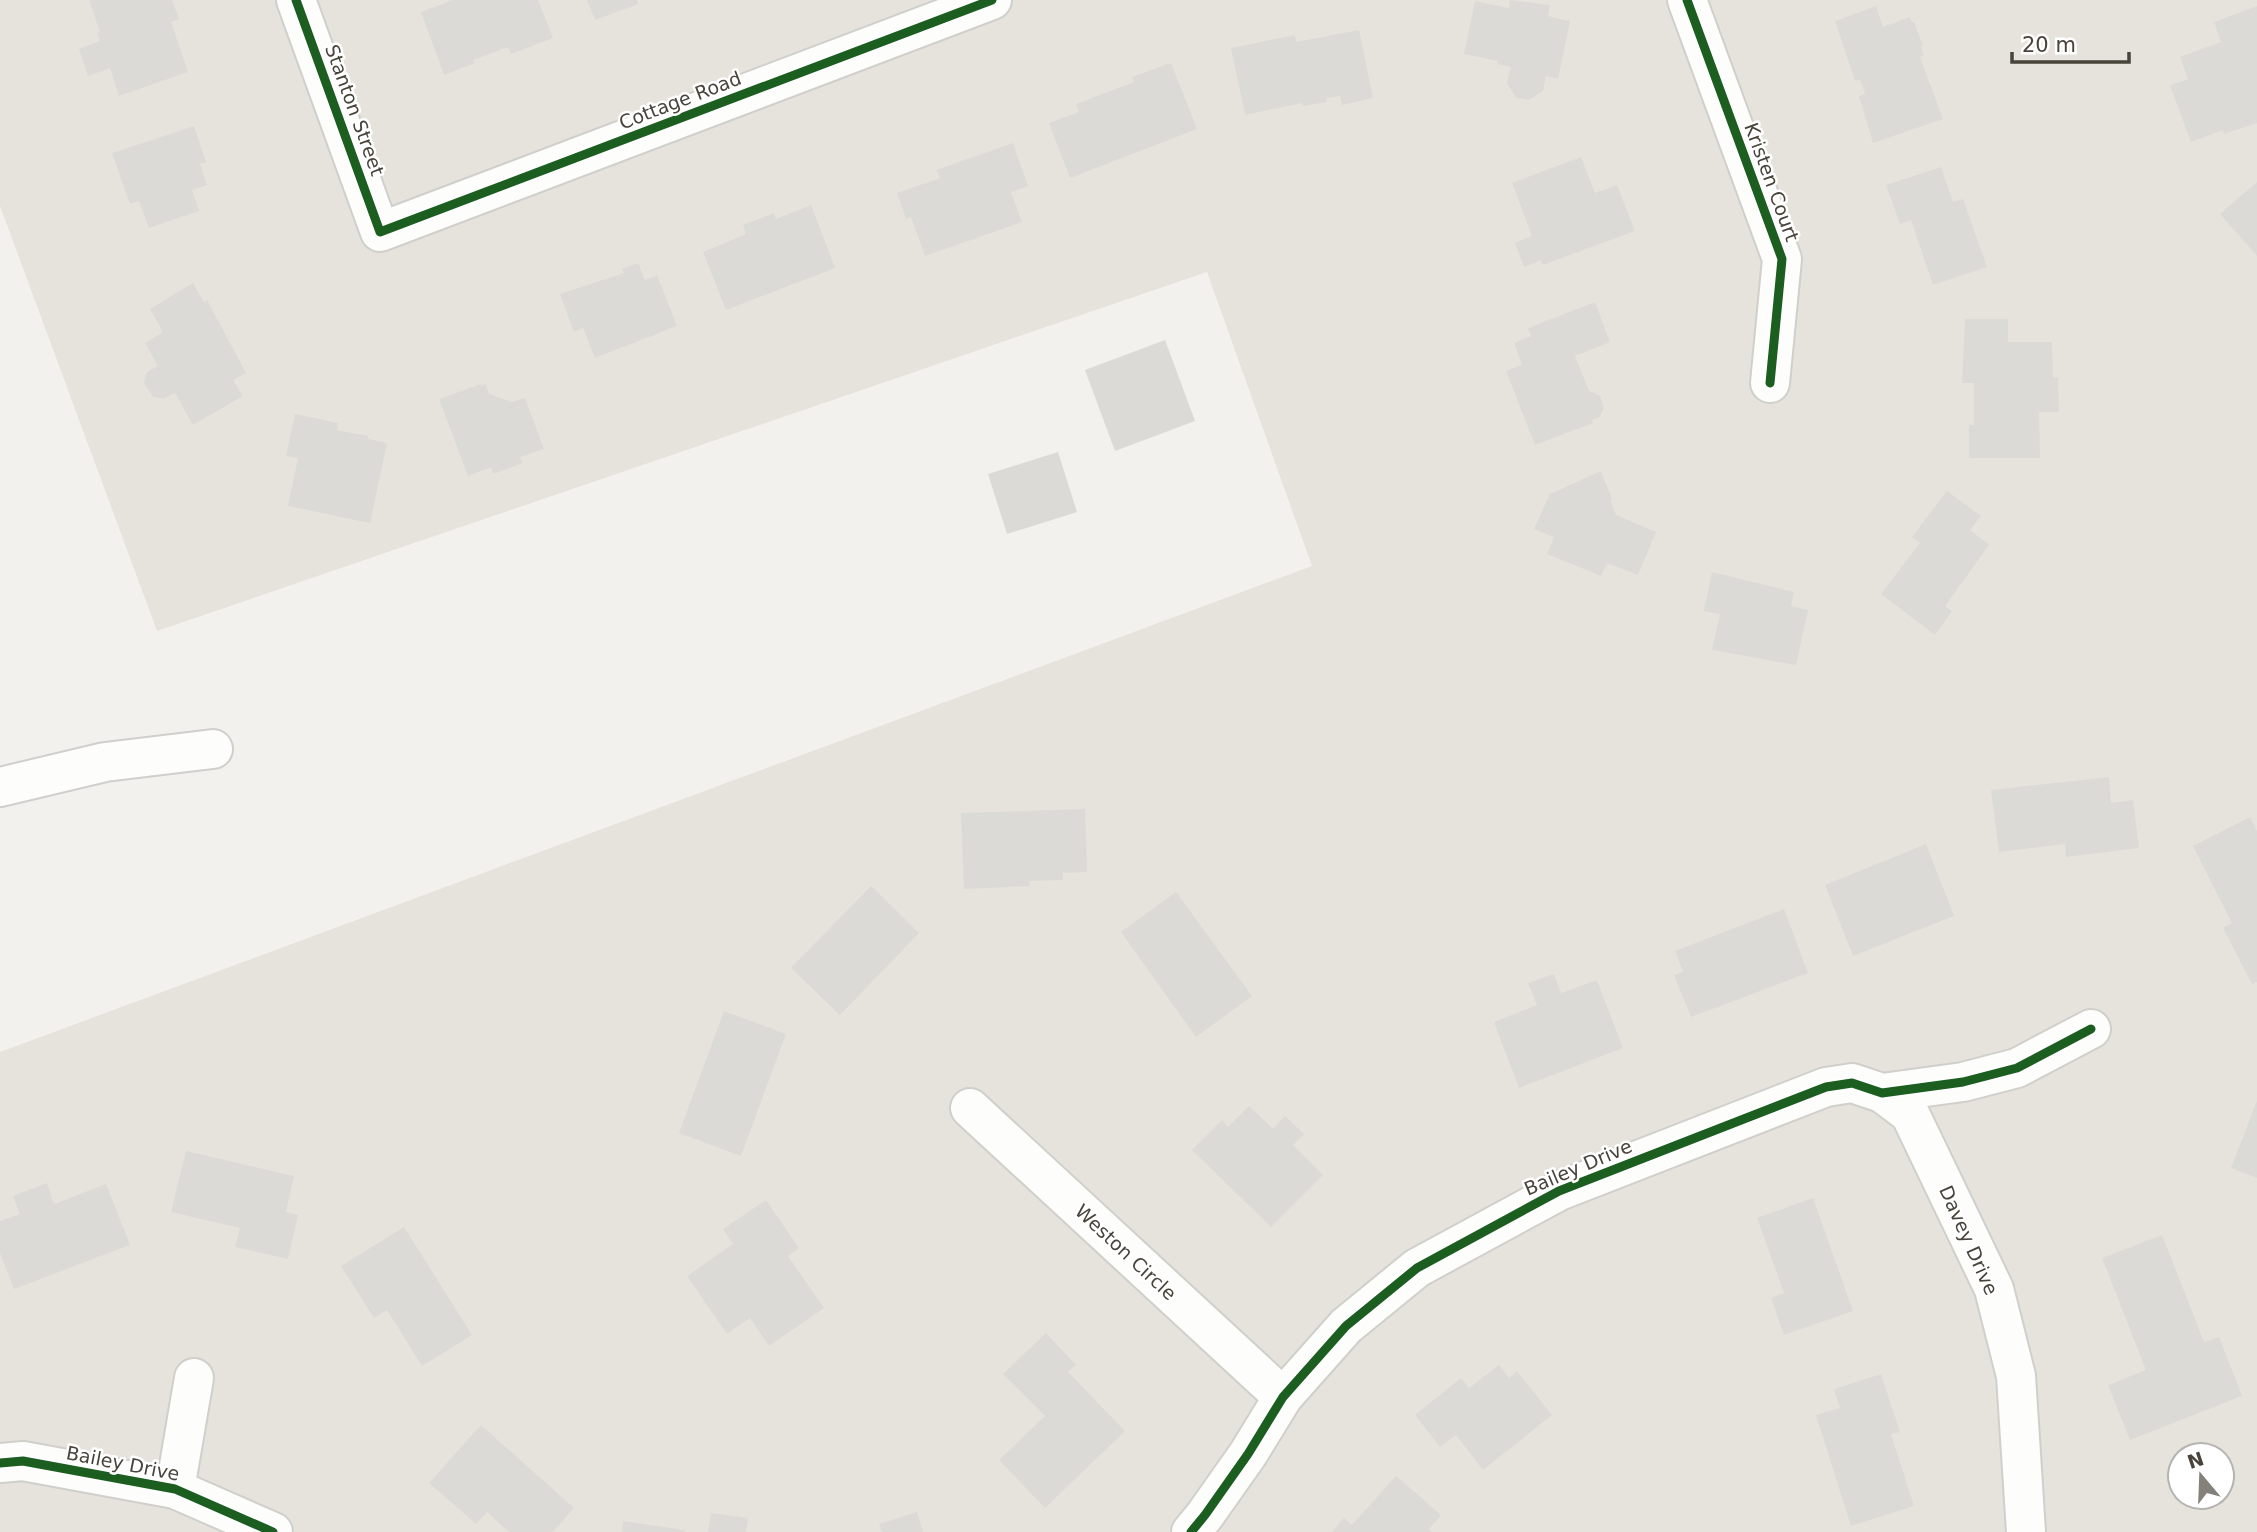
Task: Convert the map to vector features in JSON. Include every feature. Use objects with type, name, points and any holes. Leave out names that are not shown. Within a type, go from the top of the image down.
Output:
[{"type":"street","name":"Stanton Street","points":[[296,0],[380,232]]},
{"type":"street","name":"Cottage Road","points":[[380,232],[992,0]]},
{"type":"street","name":"Kristen Court","points":[[1687,0],[1782,259],[1770,383]]},
{"type":"street","points":[[0,788],[105,762],[213,749]]},
{"type":"street","name":"Bailey Drive","points":[[1191,1532],[1248,1454],[1283,1397],[1346,1326],[1417,1268],[1559,1191],[1826,1087],[1852,1083],[1882,1093],[1963,1082],[2017,1068],[2091,1029]]},
{"type":"street","name":"Davey Drive","points":[[1882,1093],[1910,1114],[1994,1289],[2016,1376],[2026,1532]]},
{"type":"street","name":"Weston Circle","points":[[970,1108],[1283,1397]]},
{"type":"street","points":[[175,1489],[194,1378]]},
{"type":"street","name":"Bailey Drive","points":[[0,1463],[23,1461],[175,1489],[273,1532]]},
{"type":"shaded area","points":[[0,0],[2257,0],[2257,1532],[0,1532],[0,1052],[1312,566],[1207,272],[157,631],[0,206]]},
{"type":"building","points":[[89,0],[172,0],[179,19],[171,22],[188,72],[119,96],[110,68],[88,76],[79,49],[100,41],[97,33],[100,32]]},
{"type":"building","points":[[453,0],[538,0],[553,38],[511,54],[508,47],[473,60],[475,63],[444,75],[421,12]]},
{"type":"building","points":[[587,0],[637,0],[638,4],[595,20]]},
{"type":"building","points":[[1510,0],[1550,5],[1548,16],[1570,21],[1558,79],[1546,76],[1543,91],[1529,100],[1516,98],[1507,83],[1511,67],[1497,64],[1498,61],[1464,54],[1475,1],[1509,8]]},
{"type":"building","points":[[1876,6],[1883,27],[1910,17],[1914,22],[1923,46],[1924,55],[1920,57],[1943,119],[1873,143],[1859,96],[1865,94],[1860,79],[1855,81],[1835,21]]},
{"type":"building","points":[[2257,6],[2257,123],[2224,134],[2223,130],[2191,142],[2170,85],[2188,79],[2180,57],[2221,42],[2214,22]]},
{"type":"building","points":[[1359,30],[1373,98],[1342,105],[1340,96],[1326,98],[1327,102],[1303,106],[1302,103],[1245,115],[1231,48],[1295,35],[1296,42]]},
{"type":"building","points":[[1171,63],[1197,129],[1070,178],[1049,123],[1079,112],[1076,104],[1134,82],[1132,77]]},
{"type":"building","points":[[194,126],[206,162],[200,164],[207,185],[192,190],[199,211],[149,228],[139,201],[130,204],[112,153]]},
{"type":"building","points":[[1013,143],[1028,186],[1011,192],[1022,222],[925,256],[911,217],[906,219],[897,193],[940,178],[936,170]]},
{"type":"building","points":[[1581,157],[1595,193],[1617,185],[1635,231],[1543,265],[1541,260],[1524,267],[1515,243],[1532,236],[1512,183]]},
{"type":"building","points":[[1941,167],[1953,202],[1963,199],[1987,267],[1933,285],[1911,220],[1900,224],[1886,185]]},
{"type":"building","points":[[2257,182],[2257,256],[2220,214]]},
{"type":"building","points":[[811,205],[835,268],[726,310],[703,252],[746,234],[743,225],[774,213],[776,219]]},
{"type":"building","points":[[638,263],[645,280],[657,275],[677,326],[595,358],[583,328],[574,332],[560,294],[624,273],[622,269]]},
{"type":"building","points":[[193,283],[204,302],[207,300],[246,373],[233,380],[243,396],[193,425],[175,393],[164,399],[153,397],[144,383],[147,372],[158,366],[145,343],[163,332],[150,309]]},
{"type":"building","points":[[1595,302],[1610,342],[1575,356],[1589,391],[1600,396],[1604,407],[1600,417],[1592,420],[1593,423],[1535,445],[1506,371],[1522,365],[1514,343],[1531,336],[1528,328]]},
{"type":"building","points":[[1965,319],[2008,319],[2008,342],[2052,342],[2053,378],[2058,377],[2059,412],[2039,412],[2040,458],[1969,458],[1969,425],[1974,425],[1974,383],[1962,383]]},
{"type":"building","points":[[1165,340],[1195,421],[1115,451],[1085,370]]},
{"type":"building","points":[[486,384],[489,394],[512,402],[525,398],[544,449],[520,457],[523,463],[493,474],[491,467],[468,476],[439,399]]},
{"type":"building","points":[[295,414],[338,423],[337,430],[387,443],[370,523],[288,506],[298,458],[286,456]]},
{"type":"building","points":[[1058,452],[1077,512],[1007,534],[988,474]]},
{"type":"building","points":[[1601,471],[1616,515],[1656,532],[1638,575],[1607,563],[1601,576],[1547,554],[1554,537],[1534,529],[1550,494]]},
{"type":"building","points":[[1947,491],[1981,516],[1970,530],[1989,545],[1945,606],[1952,611],[1935,635],[1881,594],[1920,543],[1912,537]]},
{"type":"building","points":[[1712,572],[1794,592],[1791,606],[1808,610],[1796,665],[1712,650],[1720,614],[1704,611]]},
{"type":"building","points":[[2109,777],[2111,803],[2133,800],[2139,848],[2066,857],[2065,844],[1999,852],[1991,790]]},
{"type":"building","points":[[1085,809],[1087,872],[1063,873],[1063,880],[1029,881],[1030,886],[964,889],[961,813]]},
{"type":"building","points":[[2250,817],[2257,831],[2257,982],[2252,984],[2223,928],[2232,923],[2193,846]]},
{"type":"building","points":[[1926,844],[1954,916],[1853,956],[1825,885]]},
{"type":"building","points":[[871,886],[919,933],[840,1015],[791,968]]},
{"type":"building","points":[[1176,892],[1252,996],[1196,1037],[1121,932]]},
{"type":"building","points":[[1784,909],[1808,973],[1691,1017],[1674,975],[1683,972],[1675,951]]},
{"type":"building","points":[[1554,974],[1561,993],[1597,980],[1623,1048],[1519,1088],[1494,1022],[1537,1005],[1528,983]]},
{"type":"building","points":[[724,1011],[786,1034],[741,1156],[679,1133]]},
{"type":"building","points":[[2257,1101],[2257,1178],[2231,1168]]},
{"type":"building","points":[[1249,1106],[1273,1129],[1285,1116],[1304,1134],[1293,1145],[1323,1175],[1271,1227],[1192,1150],[1222,1120],[1228,1127]]},
{"type":"building","points":[[186,1151],[294,1176],[286,1212],[298,1215],[288,1259],[235,1247],[240,1228],[171,1212]]},
{"type":"building","points":[[47,1183],[54,1204],[106,1184],[130,1245],[14,1289],[0,1253],[0,1221],[20,1214],[13,1196]]},
{"type":"building","points":[[1813,1198],[1853,1311],[1784,1335],[1771,1298],[1784,1293],[1757,1218]]},
{"type":"building","points":[[766,1200],[799,1248],[788,1256],[824,1308],[769,1346],[750,1318],[727,1334],[687,1276],[733,1244],[723,1229]]},
{"type":"building","points":[[404,1227],[472,1335],[422,1366],[387,1310],[374,1318],[341,1266]]},
{"type":"building","points":[[2162,1235],[2204,1342],[2219,1337],[2242,1396],[2130,1440],[2108,1385],[2146,1370],[2102,1258]]},
{"type":"building","points":[[1046,1333],[1076,1365],[1068,1372],[1125,1431],[1045,1508],[999,1460],[1045,1416],[1003,1374]]},
{"type":"building","points":[[1499,1365],[1509,1378],[1517,1371],[1552,1415],[1483,1470],[1456,1435],[1440,1447],[1415,1415],[1461,1378],[1469,1388]]},
{"type":"building","points":[[1881,1374],[1900,1432],[1891,1434],[1914,1506],[1851,1526],[1816,1415],[1840,1408],[1834,1389]]},
{"type":"building","points":[[481,1425],[574,1508],[553,1532],[509,1532],[487,1512],[476,1524],[429,1483]]},
{"type":"building","points":[[1396,1476],[1441,1515],[1429,1529],[1432,1532],[1332,1532],[1344,1518],[1352,1525]]},
{"type":"building","points":[[917,1512],[923,1532],[882,1532],[879,1524]]},
{"type":"building","points":[[711,1513],[748,1518],[746,1532],[708,1532]]},
{"type":"building","points":[[623,1521],[685,1530],[622,1532]]},
{"type":"cycle path","points":[[296,0],[380,232],[992,0]]},
{"type":"cycle path","points":[[1687,0],[1782,259],[1770,383]]},
{"type":"cycle path","points":[[1191,1532],[1248,1454],[1283,1397],[1346,1326],[1417,1268],[1559,1191],[1826,1087],[1852,1083],[1882,1093],[1963,1082],[2017,1068],[2091,1029]]},
{"type":"cycle path","points":[[0,1463],[23,1461],[175,1489],[273,1532]]}]
